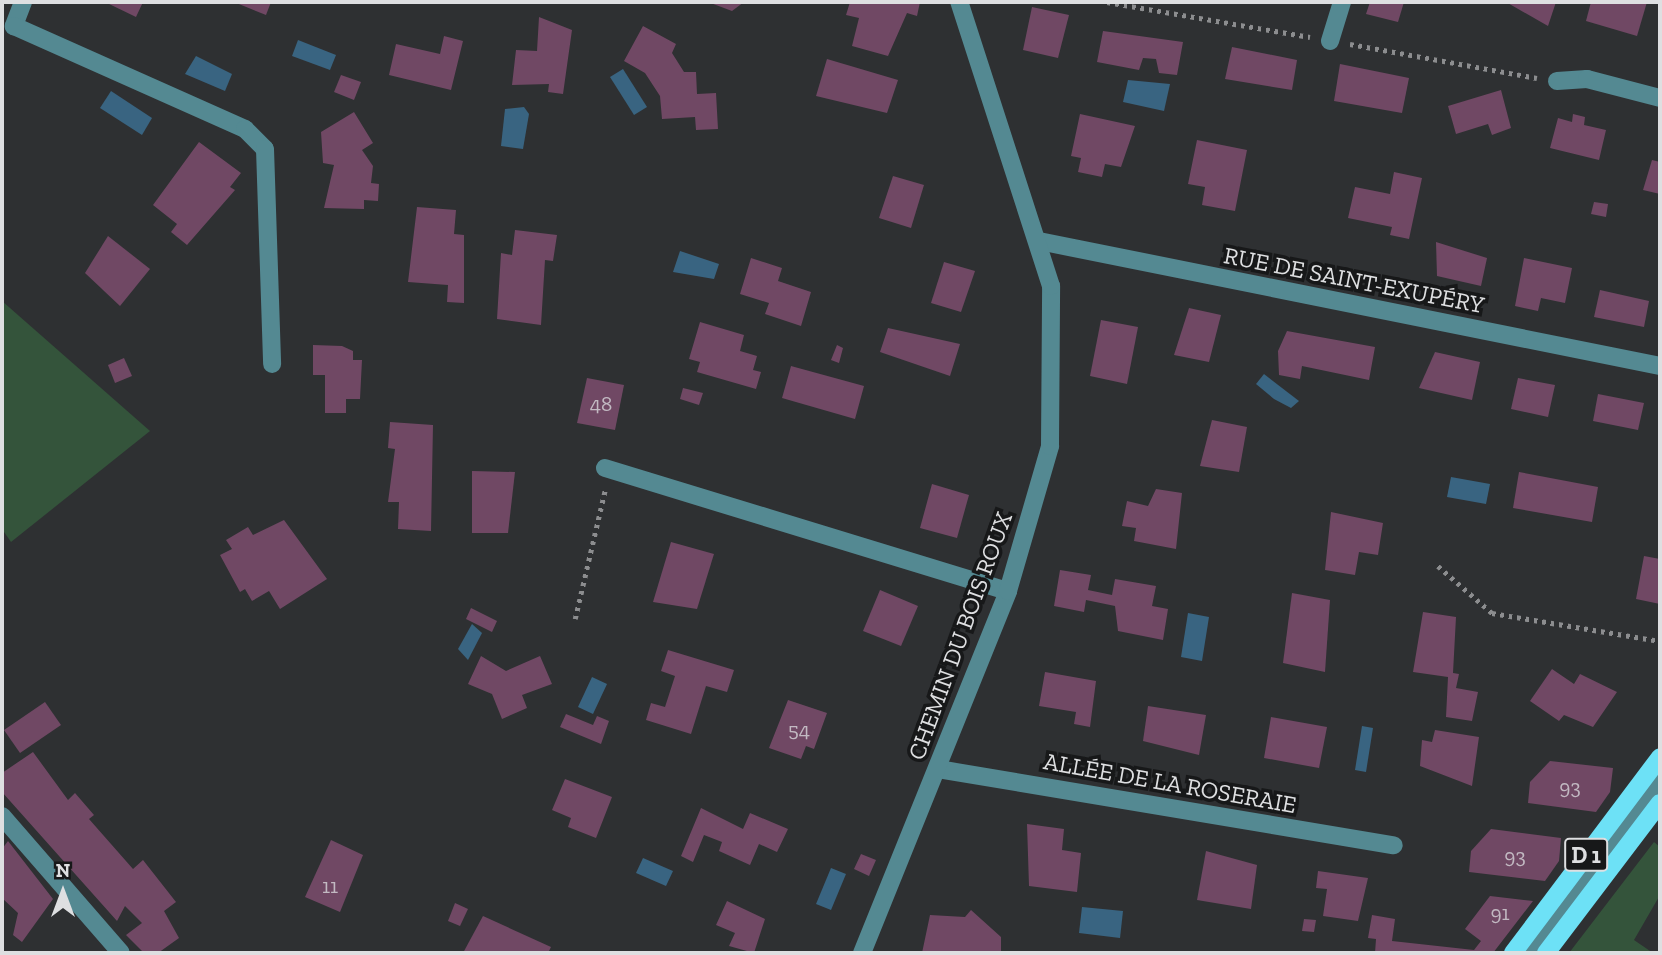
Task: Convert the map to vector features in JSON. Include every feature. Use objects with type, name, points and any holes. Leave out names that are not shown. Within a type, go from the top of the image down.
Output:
[{"type":"main road","name":"D 1","points":[[1513,953],[1660,758]]},
{"type":"main road","name":"D 1","points":[[1546,953],[1657,815]]},
{"type":"street","points":[[23,2],[8,31],[245,129],[265,149],[272,364]]},
{"type":"street","name":"CHEMIN DU BOIS ROUX","points":[[862,953],[1008,591],[1050,446],[1051,286],[1039,242],[959,2]]},
{"type":"street","points":[[1330,41],[1342,2]]},
{"type":"street","points":[[1557,81],[1587,79],[1660,99]]},
{"type":"street","name":"RUE DE SAINT-EXUPÉRY","points":[[1039,242],[1660,366]]},
{"type":"street","points":[[605,468],[1008,591]]},
{"type":"street","name":"ALLÉE DE LA ROSERAIE","points":[[938,769],[1394,845]]},
{"type":"street","points":[[1529,953],[1660,780]]},
{"type":"street","points":[[5,827],[121,953]]},
{"type":"path","points":[[575,618],[605,502],[605,468]]},
{"type":"path","points":[[1438,566],[1492,613],[1660,641]]},
{"type":"green space","points":[[2,301],[150,431],[11,542],[2,529]]},
{"type":"green space","points":[[1654,842],[1660,847],[1660,895],[1634,940],[1653,953],[1569,953]]},
{"type":"water","points":[[298,40],[336,55],[330,70],[292,56]]},
{"type":"water","points":[[196,56],[232,74],[225,91],[185,74]]},
{"type":"water","points":[[623,69],[647,107],[634,115],[610,77]]},
{"type":"water","points":[[1128,80],[1170,84],[1164,111],[1123,102]]},
{"type":"water","points":[[111,91],[152,118],[142,135],[100,108]]},
{"type":"water","points":[[524,107],[529,114],[523,149],[501,146],[505,109]]},
{"type":"water","points":[[680,251],[719,264],[714,279],[673,272]]},
{"type":"water","points":[[1264,374],[1299,401],[1291,408],[1274,399],[1256,384]]},
{"type":"water","points":[[1451,477],[1490,484],[1486,504],[1447,497]]},
{"type":"water","points":[[1188,613],[1209,617],[1202,661],[1181,657]]},
{"type":"water","points":[[472,624],[482,633],[468,660],[458,649]]},
{"type":"water","points":[[592,677],[607,684],[593,714],[578,707]]},
{"type":"water","points":[[1362,726],[1373,728],[1366,772],[1355,770]]},
{"type":"water","points":[[643,858],[673,871],[666,886],[636,873]]},
{"type":"water","points":[[831,868],[846,874],[831,910],[816,904]]},
{"type":"water","points":[[1082,907],[1123,911],[1120,938],[1079,933]]},
{"type":"building","points":[[105,2],[143,2],[136,17]]},
{"type":"building","points":[[234,2],[271,2],[266,15]]},
{"type":"building","points":[[708,2],[744,2],[732,11]]},
{"type":"building","points":[[850,2],[920,2],[917,16],[907,13],[888,56],[852,46],[859,18],[846,15]]},
{"type":"building","points":[[1370,2],[1404,2],[1398,22],[1366,14]]},
{"type":"building","points":[[1506,2],[1556,2],[1548,26]]},
{"type":"building","points":[[1591,2],[1647,2],[1637,36],[1586,21]]},
{"type":"building","points":[[1032,7],[1069,15],[1058,58],[1023,50]]},
{"type":"building","points":[[539,17],[572,30],[563,94],[548,92],[549,84],[512,85],[516,50],[537,51]]},
{"type":"building","points":[[643,26],[676,44],[672,53],[684,72],[696,72],[697,94],[716,93],[718,129],[696,130],[695,117],[662,119],[660,96],[645,73],[624,61]]},
{"type":"building","points":[[1103,31],[1183,42],[1177,75],[1159,73],[1156,59],[1143,58],[1139,70],[1097,62]]},
{"type":"building","points":[[444,36],[463,41],[451,90],[389,75],[396,44],[440,54]]},
{"type":"building","points":[[1232,47],[1297,60],[1292,90],[1225,79]]},
{"type":"building","points":[[827,59],[898,80],[887,113],[816,96]]},
{"type":"building","points":[[1340,64],[1409,78],[1402,113],[1334,101]]},
{"type":"building","points":[[341,75],[361,82],[354,100],[334,92]]},
{"type":"building","points":[[1501,90],[1511,128],[1492,135],[1488,124],[1456,134],[1448,106]]},
{"type":"building","points":[[354,112],[373,143],[362,150],[373,166],[371,183],[379,184],[378,201],[364,200],[364,209],[324,208],[334,165],[323,163],[321,132]]},
{"type":"building","points":[[1080,114],[1135,126],[1121,167],[1105,164],[1102,177],[1078,172],[1081,158],[1071,156]]},
{"type":"building","points":[[1573,114],[1585,117],[1584,125],[1606,130],[1599,160],[1550,148],[1558,118],[1572,122]]},
{"type":"building","points":[[1197,140],[1247,150],[1235,211],[1202,205],[1205,187],[1188,184]]},
{"type":"building","points":[[199,142],[241,173],[230,187],[235,190],[187,245],[171,232],[177,224],[153,205]]},
{"type":"building","points":[[1652,160],[1660,162],[1660,194],[1643,190]]},
{"type":"building","points":[[1394,172],[1422,178],[1409,239],[1390,235],[1392,227],[1348,218],[1355,187],[1390,194]]},
{"type":"building","points":[[893,176],[924,185],[911,228],[879,218]]},
{"type":"building","points":[[1594,202],[1608,204],[1606,217],[1591,214]]},
{"type":"building","points":[[417,207],[456,210],[454,234],[464,235],[464,303],[447,302],[448,285],[408,282]]},
{"type":"building","points":[[515,230],[557,235],[553,261],[545,260],[541,325],[497,319],[501,253],[512,255]]},
{"type":"building","points":[[108,236],[150,269],[120,306],[85,273]]},
{"type":"building","points":[[1436,242],[1487,258],[1481,286],[1437,276]]},
{"type":"building","points":[[751,258],[782,268],[778,281],[811,292],[801,326],[765,314],[769,303],[740,294]]},
{"type":"building","points":[[1524,258],[1572,268],[1565,303],[1541,298],[1538,311],[1515,306]]},
{"type":"building","points":[[944,262],[975,271],[961,312],[931,303]]},
{"type":"building","points":[[1600,290],[1649,301],[1644,327],[1594,317]]},
{"type":"building","points":[[1189,308],[1221,315],[1209,362],[1174,355]]},
{"type":"building","points":[[1101,320],[1138,327],[1127,384],[1090,376]]},
{"type":"building","points":[[700,322],[744,335],[740,351],[757,356],[753,370],[761,372],[756,389],[697,372],[700,362],[689,359]]},
{"type":"building","points":[[888,328],[960,344],[950,376],[880,352]]},
{"type":"building","points":[[1287,331],[1375,347],[1369,380],[1302,366],[1300,379],[1279,375],[1278,351]]},
{"type":"building","points":[[313,345],[342,346],[353,351],[353,360],[362,360],[360,399],[346,399],[346,413],[325,413],[325,375],[313,375]]},
{"type":"building","points":[[837,345],[843,348],[839,363],[831,360]]},
{"type":"building","points":[[1435,352],[1480,362],[1472,400],[1419,388]]},
{"type":"building","points":[[124,358],[132,376],[115,383],[108,365]]},
{"type":"building","points":[[791,366],[864,386],[855,419],[782,398]]},
{"type":"building","points":[[587,378],[624,385],[615,430],[577,423]]},
{"type":"building","points":[[1518,378],[1555,385],[1548,417],[1511,409]]},
{"type":"building","points":[[683,388],[703,393],[699,405],[680,399]]},
{"type":"building","points":[[1598,394],[1644,403],[1638,430],[1593,421]]},
{"type":"building","points":[[1212,420],[1247,427],[1239,472],[1200,466]]},
{"type":"building","points":[[390,422],[433,425],[431,531],[398,529],[399,502],[388,502],[395,449],[388,448]]},
{"type":"building","points":[[472,471],[515,472],[508,533],[472,533]]},
{"type":"building","points":[[1519,472],[1598,487],[1592,522],[1513,508]]},
{"type":"building","points":[[932,484],[969,495],[957,538],[920,528]]},
{"type":"building","points":[[1156,489],[1182,493],[1176,549],[1134,541],[1136,528],[1122,526],[1127,501],[1148,506]]},
{"type":"building","points":[[1331,512],[1383,523],[1378,555],[1359,552],[1355,575],[1325,570]]},
{"type":"building","points":[[284,520],[327,579],[280,609],[269,591],[252,601],[245,589],[240,592],[220,555],[232,549],[226,540],[248,527],[253,535]]},
{"type":"building","points":[[671,542],[714,554],[697,609],[653,602]]},
{"type":"building","points":[[1644,556],[1660,559],[1660,604],[1636,599]]},
{"type":"building","points":[[1060,570],[1091,575],[1088,590],[1112,595],[1115,579],[1156,586],[1152,606],[1168,609],[1163,640],[1118,631],[1115,606],[1086,600],[1084,612],[1054,606]]},
{"type":"building","points":[[880,590],[918,606],[901,646],[863,631]]},
{"type":"building","points":[[1292,593],[1330,600],[1325,672],[1283,663]]},
{"type":"building","points":[[471,608],[497,621],[492,632],[466,619]]},
{"type":"building","points":[[1423,612],[1456,617],[1453,673],[1459,674],[1456,688],[1478,692],[1472,721],[1446,717],[1448,677],[1413,672]]},
{"type":"building","points":[[668,650],[734,670],[727,692],[706,686],[691,734],[646,720],[651,703],[665,707],[675,676],[661,671]]},
{"type":"building","points":[[481,656],[506,671],[540,656],[552,684],[522,695],[527,708],[502,719],[492,694],[468,684]]},
{"type":"building","points":[[1552,669],[1574,684],[1580,674],[1617,692],[1593,727],[1564,715],[1559,721],[1530,701]]},
{"type":"building","points":[[1045,672],[1096,681],[1090,727],[1074,724],[1076,712],[1039,706]]},
{"type":"building","points":[[788,700],[827,713],[814,749],[806,746],[801,759],[769,748]]},
{"type":"building","points":[[45,702],[61,725],[20,753],[4,730]]},
{"type":"building","points":[[1148,706],[1206,715],[1199,755],[1143,741]]},
{"type":"building","points":[[566,714],[593,725],[597,716],[609,721],[601,744],[560,727]]},
{"type":"building","points":[[1271,717],[1327,727],[1319,768],[1264,758]]},
{"type":"building","points":[[1435,730],[1479,737],[1472,786],[1420,766],[1422,740],[1432,742]]},
{"type":"building","points":[[33,752],[68,800],[75,793],[94,815],[89,819],[133,869],[143,860],[176,902],[164,911],[179,938],[158,953],[144,953],[126,935],[142,923],[125,906],[117,921],[2,792],[2,773]]},
{"type":"building","points":[[1550,761],[1613,768],[1610,792],[1596,812],[1528,803],[1530,782]]},
{"type":"building","points":[[565,779],[612,797],[596,838],[568,827],[571,818],[552,810]]},
{"type":"building","points":[[701,808],[743,829],[750,813],[788,829],[777,852],[759,844],[750,865],[719,851],[722,842],[704,835],[693,862],[681,856]]},
{"type":"building","points":[[1027,824],[1064,829],[1062,850],[1081,853],[1077,892],[1029,886]]},
{"type":"building","points":[[1491,829],[1561,838],[1559,861],[1545,881],[1469,872],[1471,851]]},
{"type":"building","points":[[331,840],[363,855],[340,912],[305,897]]},
{"type":"building","points":[[8,841],[53,899],[22,942],[13,935],[18,913],[2,898],[2,849]]},
{"type":"building","points":[[1206,851],[1257,865],[1251,909],[1197,900]]},
{"type":"building","points":[[861,854],[876,860],[869,876],[854,869]]},
{"type":"building","points":[[1318,871],[1368,878],[1358,921],[1323,916],[1327,889],[1316,888]]},
{"type":"building","points":[[1490,896],[1533,901],[1493,953],[1375,953],[1376,939],[1368,938],[1372,915],[1395,919],[1392,941],[1474,950],[1481,941],[1465,929]]},
{"type":"building","points":[[727,901],[765,919],[754,953],[729,946],[735,933],[716,925]]},
{"type":"building","points":[[455,903],[468,909],[460,926],[448,921]]},
{"type":"building","points":[[971,910],[1001,937],[1001,953],[922,953],[930,915],[965,917]]},
{"type":"building","points":[[483,916],[551,947],[548,953],[463,953]]},
{"type":"building","points":[[1304,919],[1316,920],[1314,932],[1302,931]]}]
